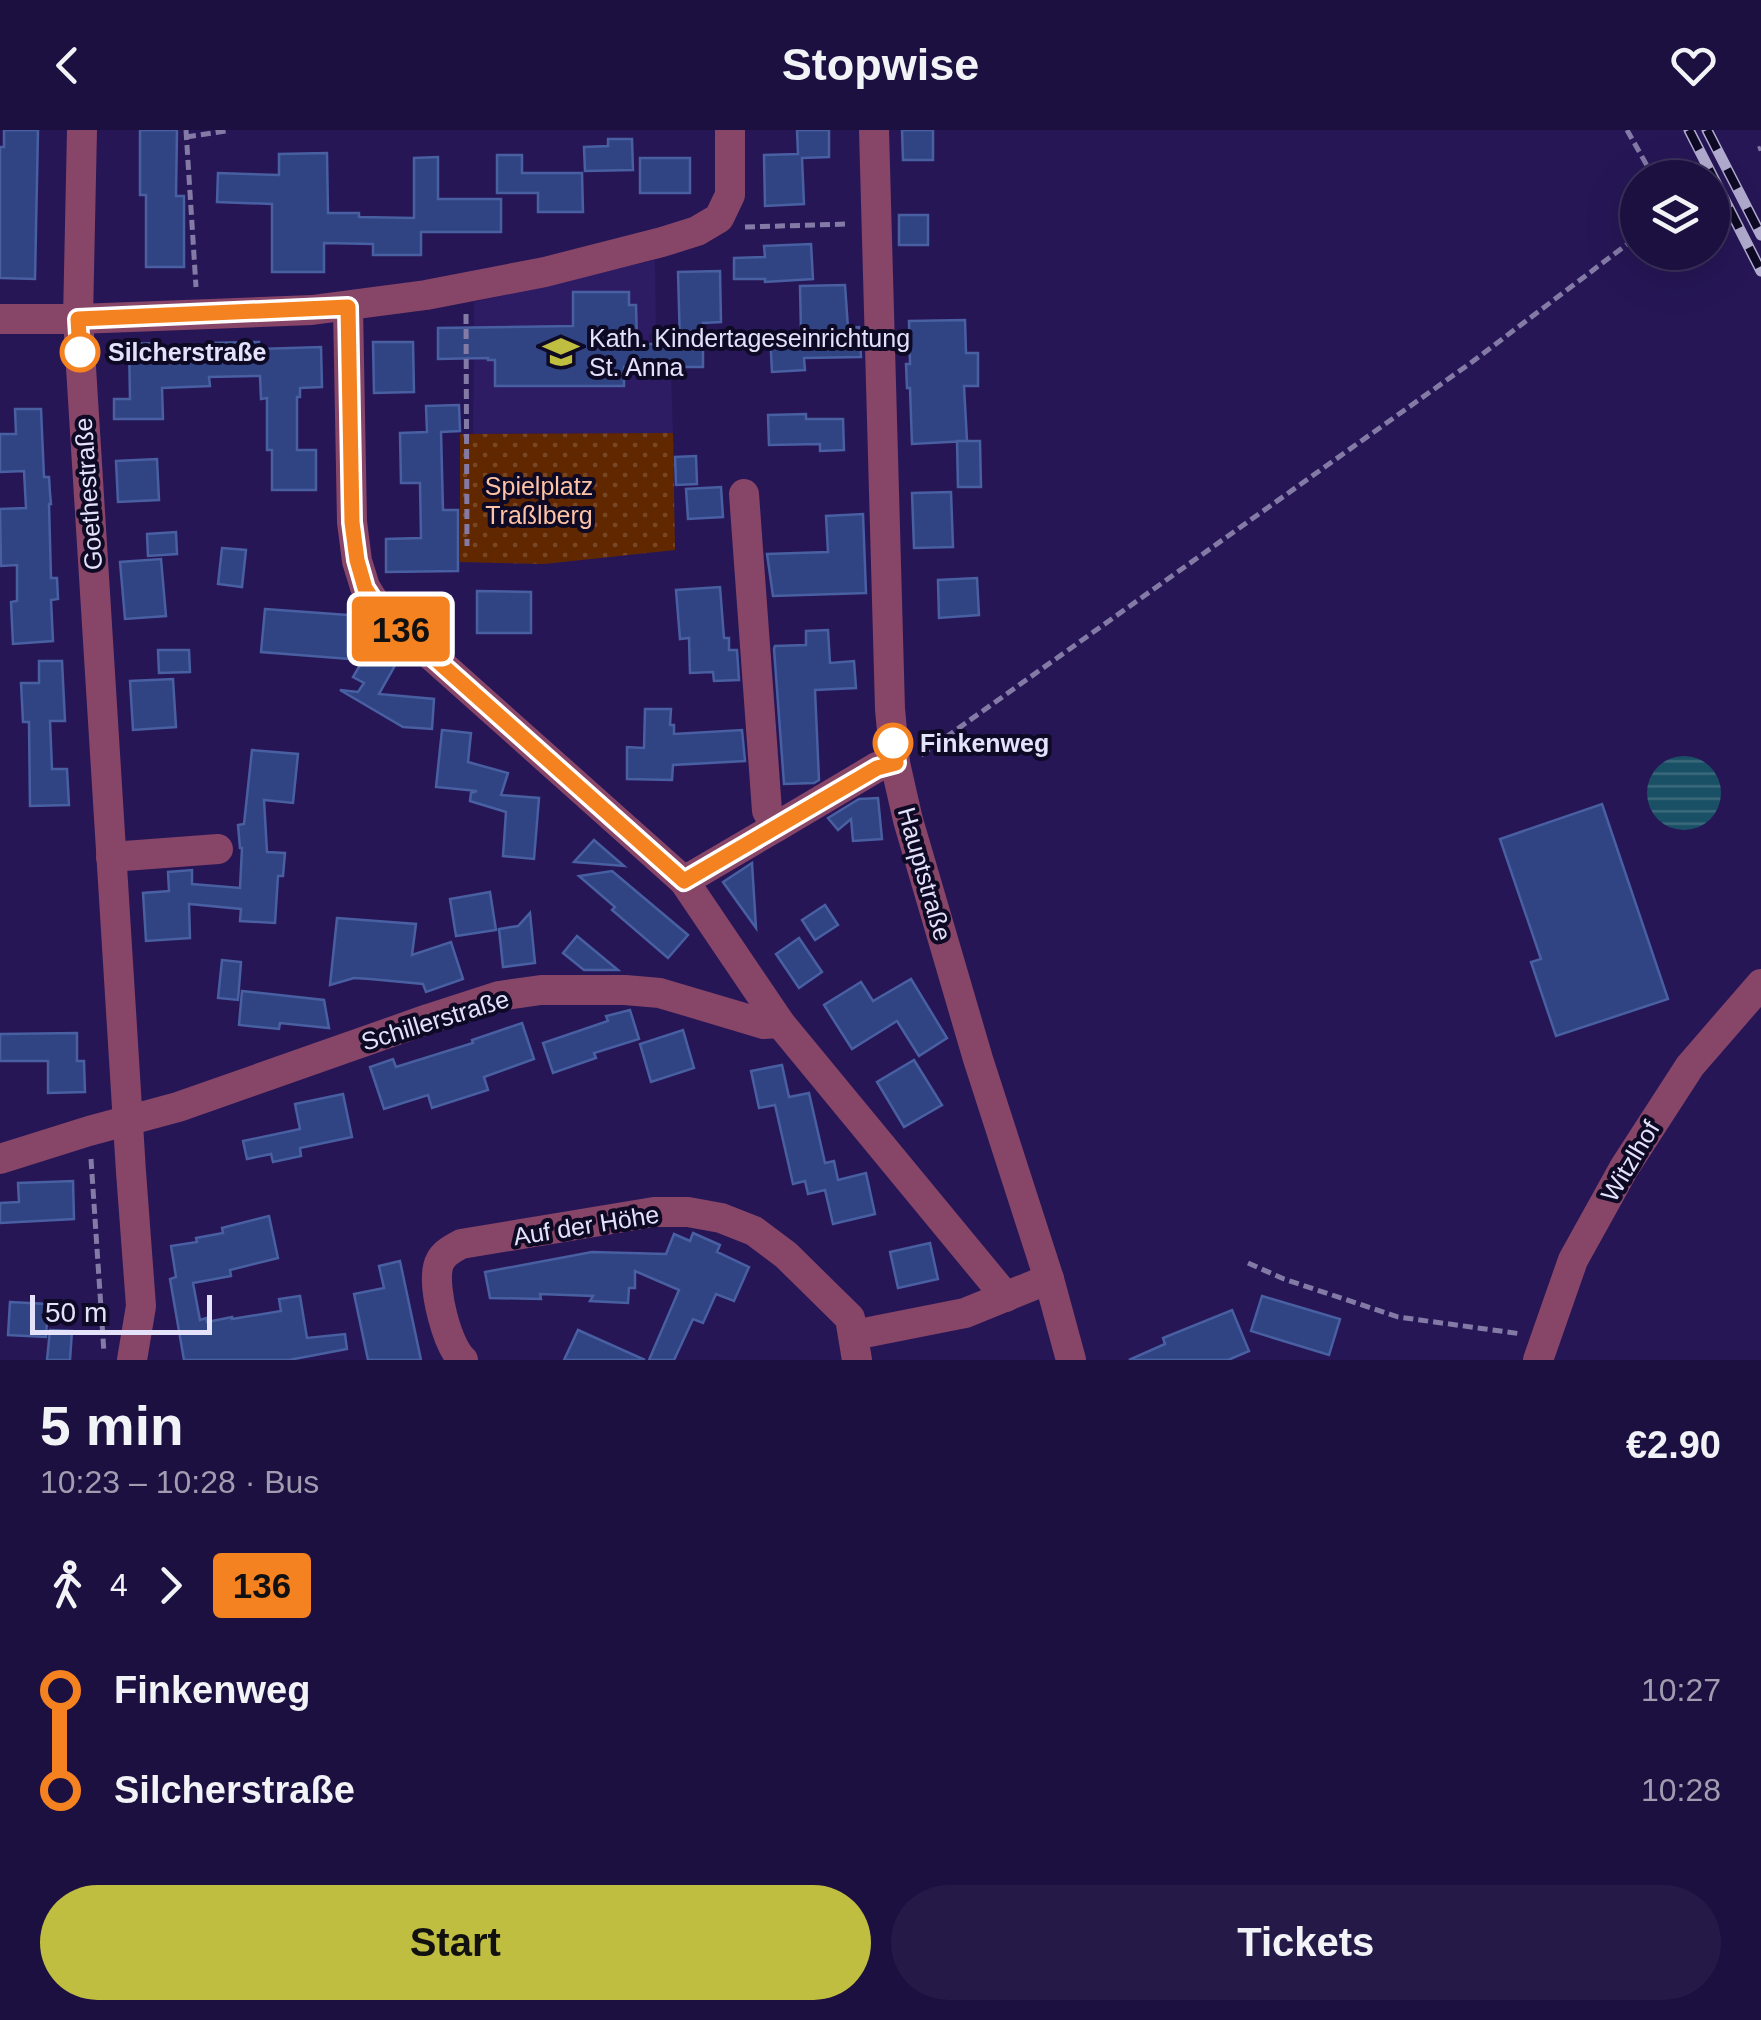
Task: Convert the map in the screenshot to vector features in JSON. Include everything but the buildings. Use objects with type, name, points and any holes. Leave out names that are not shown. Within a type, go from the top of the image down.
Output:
[{"type":"street","name":"Goethestraße","points":[[82,130],[78,319],[142,1306],[132,1360]]},
{"type":"street","points":[[0,318],[78,319],[348,307],[545,272],[662,242],[698,231],[718,218],[730,195],[730,130]]},
{"type":"street","name":"Hauptstraße","points":[[874,130],[890,708],[896,763],[908,820],[978,1059],[1049,1278],[1071,1360]]},
{"type":"street","points":[[348,307],[352,522],[365,588],[378,608],[684,881],[780,1022],[1006,1297],[1049,1278]]},
{"type":"street","points":[[744,494],[767,811],[776,827]]},
{"type":"street","points":[[684,881],[877,768],[896,763]]},
{"type":"street","points":[[112,857],[218,849]]},
{"type":"street","name":"Witzlhof","points":[[1541,1348],[1573,1260],[1624,1168],[1690,1066],[1761,984]]},
{"type":"street","name":"Schillerstraße","points":[[0,1159],[178,1108],[499,996],[584,988],[660,993],[764,1024],[780,1022]]},
{"type":"street","name":"Auf der Höhe","points":[[464,1360],[454,1352],[438,1288],[438,1266],[444,1254],[461,1244],[654,1212],[688,1212],[754,1230],[786,1254],[850,1318],[856,1348],[1006,1297]]},
{"type":"path","points":[[1627,130],[1644,160]]},
{"type":"path","points":[[197,315],[186,134],[226,131]]},
{"type":"path","points":[[718,218],[744,227],[875,224]]},
{"type":"path","points":[[896,763],[911,762],[1472,362],[1620,250]]},
{"type":"path","points":[[466,287],[467,546]]},
{"type":"path","points":[[89,1131],[104,1360]]},
{"type":"path","points":[[1248,1263],[1398,1317],[1541,1348]]},
{"type":"shaded area","name":"Kath. Kindertageseinrichtung St. Anna","points":[[655,260],[656,329],[649,335],[649,369],[671,370],[673,433],[473,434],[474,302]]},
{"type":"green space","name":"Spielplatz Traßlberg","points":[[673,433],[675,550],[544,564],[460,562],[460,434]]},
{"type":"water","points":[[1684,756],[1710,767],[1721,793],[1710,819],[1684,830],[1658,819],[1647,793],[1658,767]]},
{"type":"railway","points":[[1689,130],[1761,271]]},
{"type":"railway","points":[[1707,130],[1761,235]]},
{"type":"bus line","name":"136","points":[[80,352],[78,319],[348,307],[352,522],[365,588],[378,608],[684,881],[877,768],[896,763],[893,743]]},
{"type":"place","name":"Silcherstraße","points":[[80,352]]},
{"type":"place","name":"Kath. Kindertageseinrichtung St. Anna","points":[[561,352]]},
{"type":"place","name":"Finkenweg","points":[[893,743]]}]
